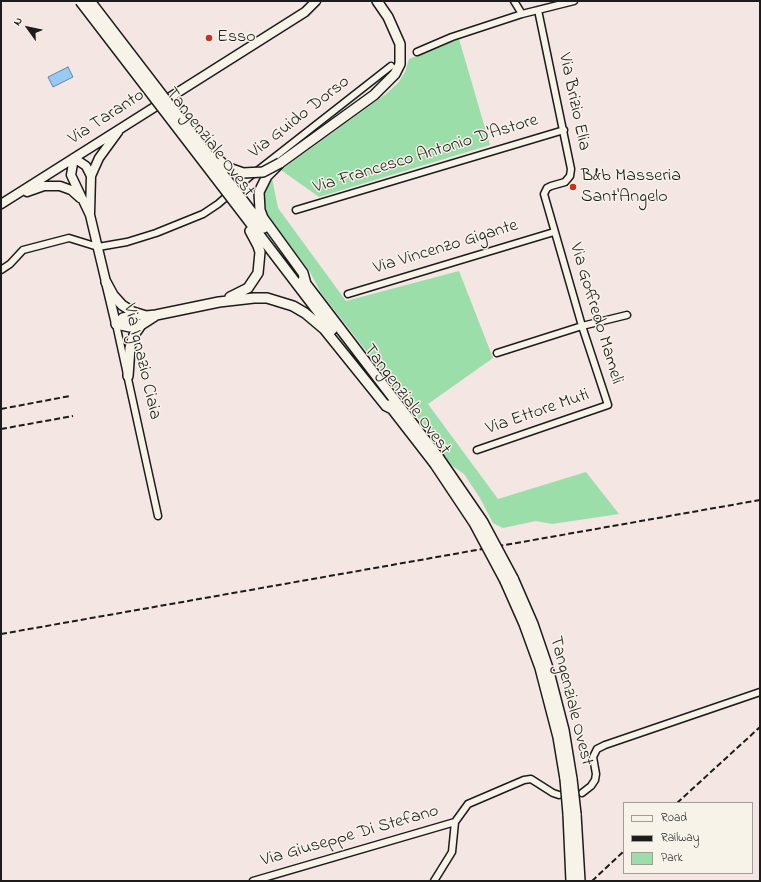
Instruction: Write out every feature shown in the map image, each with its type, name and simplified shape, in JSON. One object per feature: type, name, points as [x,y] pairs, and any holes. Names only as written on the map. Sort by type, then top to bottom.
[{"type":"highway","name":"Tangenziale Ovest","points":[[80,1],[201,160],[306,284],[483,522],[509,580],[533,624],[548,668],[564,730],[575,865],[580,881]]},
{"type":"highway","name":"Tangenziale Ovest","points":[[90,1],[171,107],[232,198],[392,409],[437,461]]},
{"type":"highway","points":[[171,107],[181,115],[219,162],[226,167],[235,171],[251,174],[263,172],[280,163],[374,95],[395,74],[400,64],[400,44],[388,17],[377,1]]},
{"type":"highway","points":[[280,163],[262,184],[259,192],[260,210],[266,224],[303,273],[306,284]]},
{"type":"highway","points":[[219,302],[241,293],[248,288],[254,280],[260,266],[258,246],[232,198]]},
{"type":"highway","points":[[106,282],[118,301],[142,319]]},
{"type":"highway","points":[[116,324],[130,327],[142,319],[219,302],[268,298],[293,306],[305,313],[331,337],[386,406],[392,409]]},
{"type":"highway","points":[[128,376],[130,348],[134,335],[142,319]]},
{"type":"highway","name":"Tangenziale Ovest","points":[[571,881],[575,865]]},
{"type":"main road","name":"Via Taranto","points":[[292,20],[311,1]]},
{"type":"main road","name":"Via Taranto","points":[[1,204],[305,12],[316,1]]},
{"type":"main road","name":"Via Ignazio Ciaia","points":[[90,215],[91,176],[103,152],[122,127]]},
{"type":"main road","name":"Via Ignazio Ciaia","points":[[74,158],[71,175],[90,215],[116,324]]},
{"type":"main road","points":[[74,158],[86,166],[91,176]]},
{"type":"main road","name":"Via Ignazio Ciaia","points":[[13,196],[50,184],[66,188],[83,200]]},
{"type":"street","points":[[514,1],[522,14]]},
{"type":"street","points":[[417,52],[452,37],[522,14],[574,1]]},
{"type":"street","name":"Via Brizio Elia","points":[[538,10],[571,169],[570,176],[565,182],[547,188],[544,194],[554,232]]},
{"type":"street","name":"Via Guido Dorso","points":[[98,247],[127,242],[156,233],[208,211],[391,66]]},
{"type":"street","name":"Via Francesco Antonio D'Astore","points":[[296,210],[564,130]]},
{"type":"street","name":"Via Vincenzo Gigante","points":[[348,294],[554,232]]},
{"type":"street","name":"Via Goffredo Mameli","points":[[554,232],[582,326],[608,405]]},
{"type":"street","points":[[1,270],[10,264],[23,250],[69,238],[98,247]]},
{"type":"street","points":[[498,353],[582,326],[627,315]]},
{"type":"street","name":"Via Ignazio Ciaia","points":[[116,324],[158,516]]},
{"type":"street","name":"Via Ettore Muti","points":[[477,450],[608,405]]},
{"type":"street","points":[[582,793],[591,786],[596,774],[593,757],[596,750],[612,742],[760,692]]},
{"type":"street","points":[[434,881],[452,852],[455,822],[468,804],[524,780],[531,779],[537,781],[559,796]]},
{"type":"street","name":"Via Giuseppe Di Stefano","points":[[253,881],[455,822]]},
{"type":"green space","points":[[459,39],[490,145],[319,197],[281,170],[386,94],[398,83],[405,72],[409,59]]},
{"type":"green space","points":[[272,178],[278,208],[346,301],[459,271],[493,358],[428,404],[498,499],[586,472],[619,514],[552,524],[536,521],[503,528],[493,523],[480,498],[464,474],[451,465],[443,453],[443,450],[321,293],[310,272],[270,219],[264,208],[263,198],[265,187]]},
{"type":"water","points":[[68,67],[73,77],[53,87],[48,77]]},
{"type":"railway","points":[[1,409],[70,396]]},
{"type":"railway","points":[[1,429],[73,416]]},
{"type":"railway","points":[[1,634],[760,500]]},
{"type":"railway","points":[[678,802],[760,727]]},
{"type":"railway","points":[[592,881],[623,852]]},
{"type":"place","name":"Esso","points":[[209,38]]},
{"type":"place","name":"B&b Masseria Sant'Angelo","points":[[573,187]]}]
